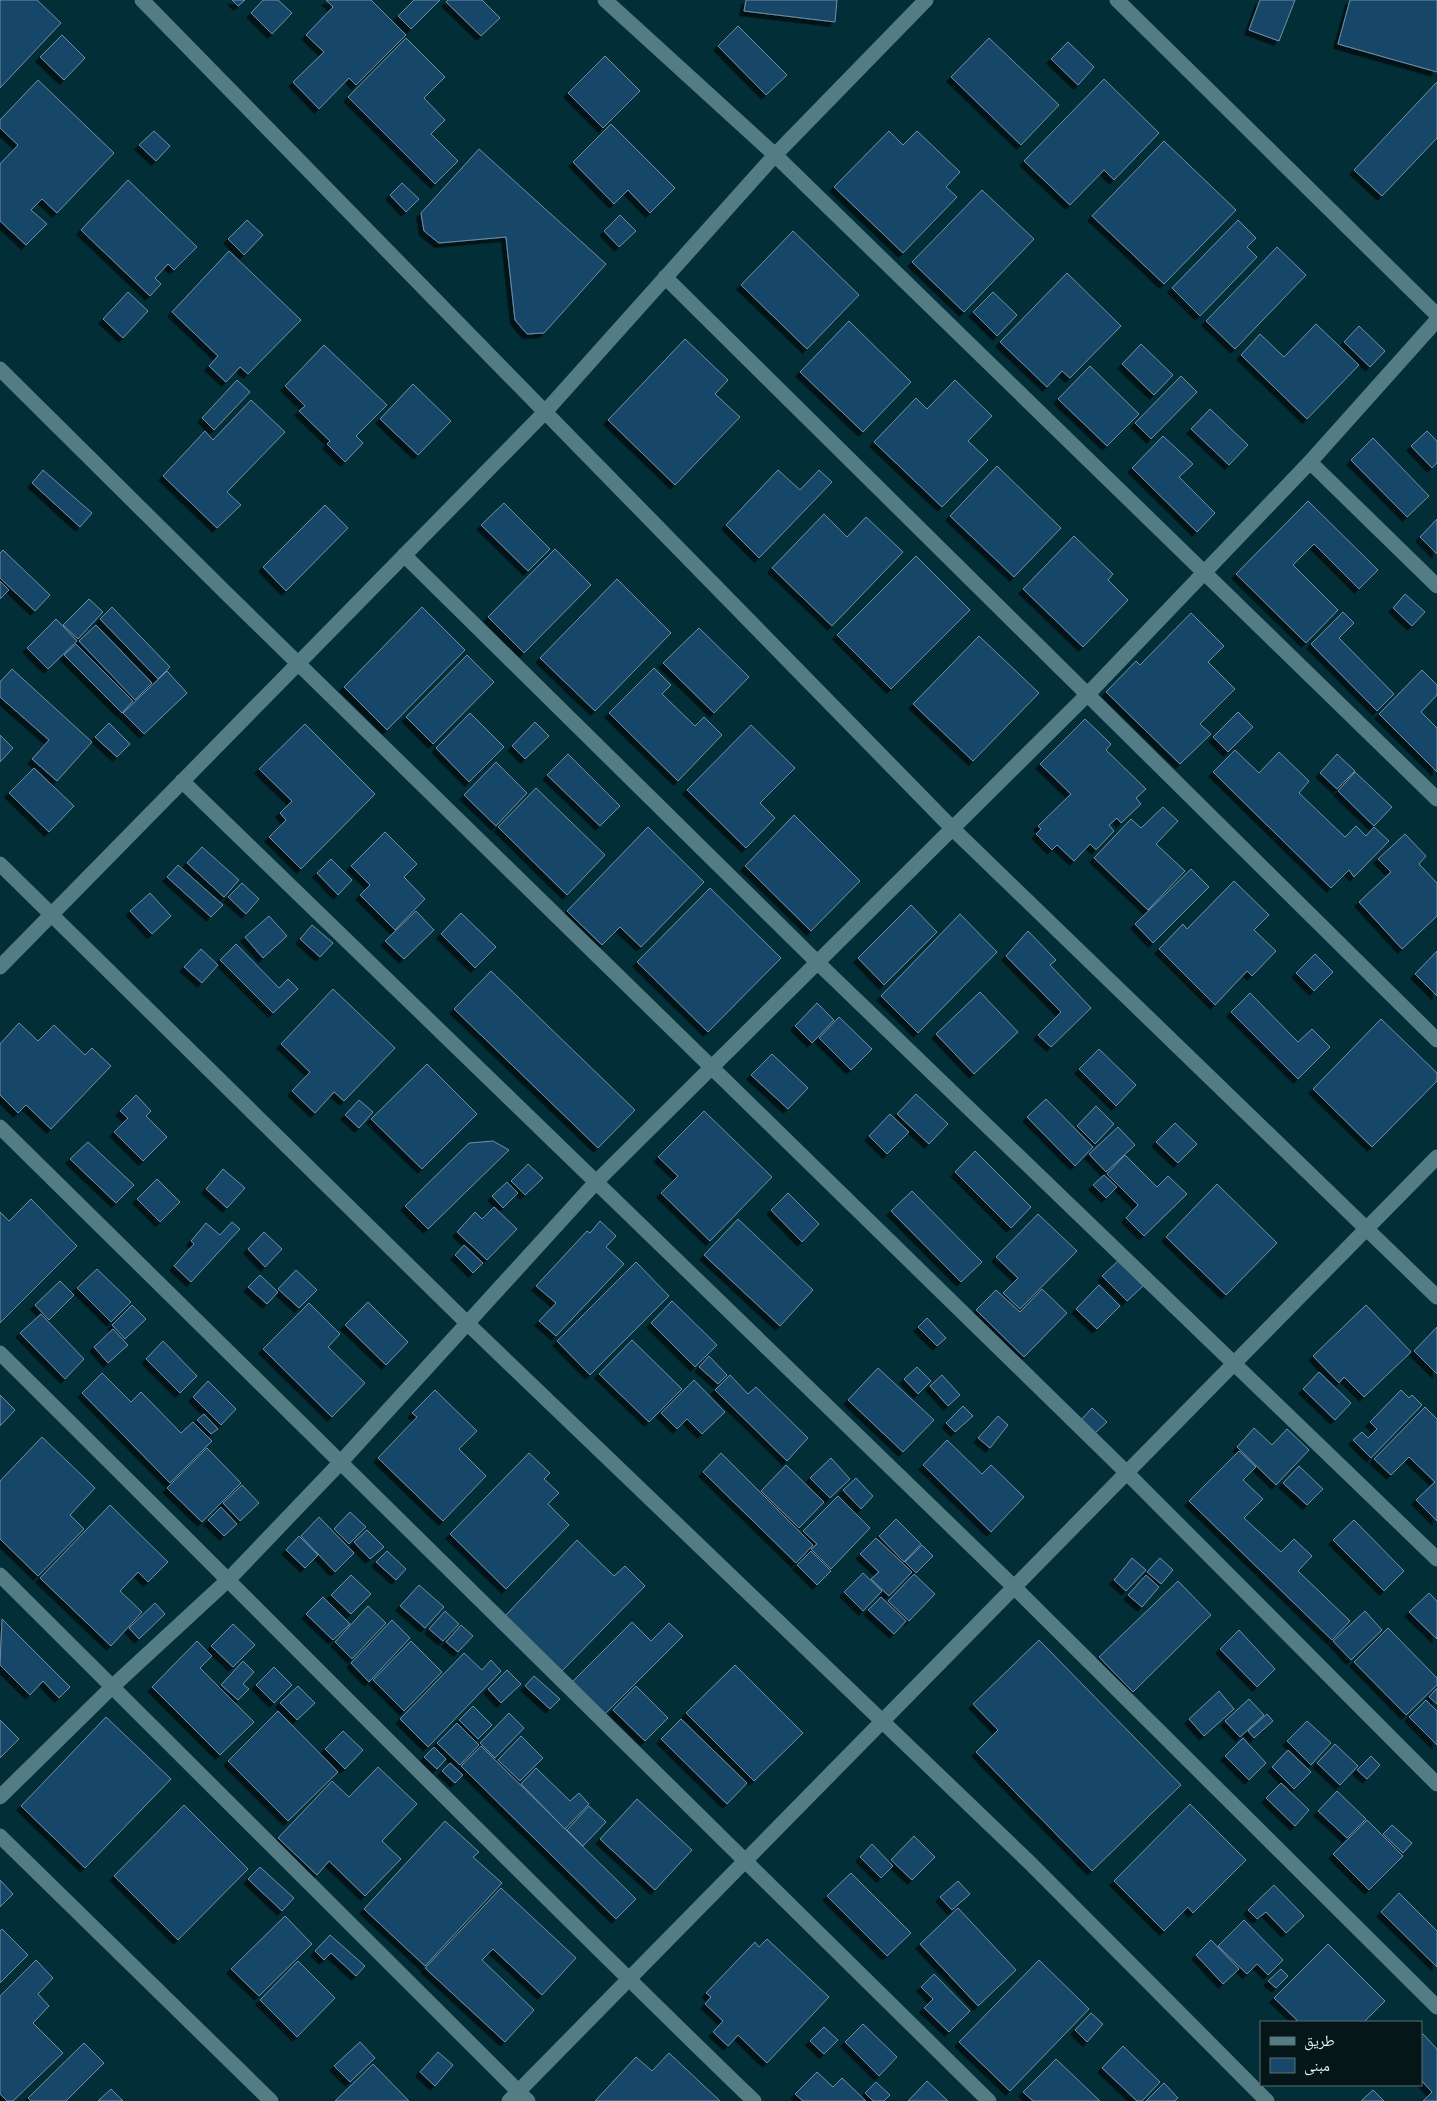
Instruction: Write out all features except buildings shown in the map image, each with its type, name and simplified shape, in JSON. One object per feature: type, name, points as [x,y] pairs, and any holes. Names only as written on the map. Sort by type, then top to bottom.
[{"type":"street","points":[[142,0],[953,829],[1437,1296]]},
{"type":"street","points":[[605,0],[775,155],[1437,798]]},
{"type":"street","points":[[0,967],[545,412],[775,155],[926,0]]},
{"type":"street","points":[[1117,0],[1437,315]]},
{"type":"street","points":[[666,277],[1437,1040]]},
{"type":"street","points":[[0,1797],[112,1687],[229,1579],[340,1463],[596,1182],[710,1066],[953,829],[1088,694],[1310,462],[1437,320]]},
{"type":"street","points":[[0,369],[298,663],[1127,1472],[1437,1784]]},
{"type":"street","points":[[1310,462],[1437,586]]},
{"type":"street","points":[[404,555],[817,962],[1437,1559]]},
{"type":"street","points":[[182,781],[1014,1587],[1437,2007]]},
{"type":"street","points":[[0,864],[467,1323],[1029,1862],[1267,2101]]},
{"type":"street","points":[[0,1128],[989,2101]]},
{"type":"street","points":[[0,1575],[518,2098],[628,1980],[1437,1157]]},
{"type":"street","points":[[0,1353],[229,1579],[628,1980],[754,2101]]},
{"type":"street","points":[[0,1836],[271,2101]]}]
